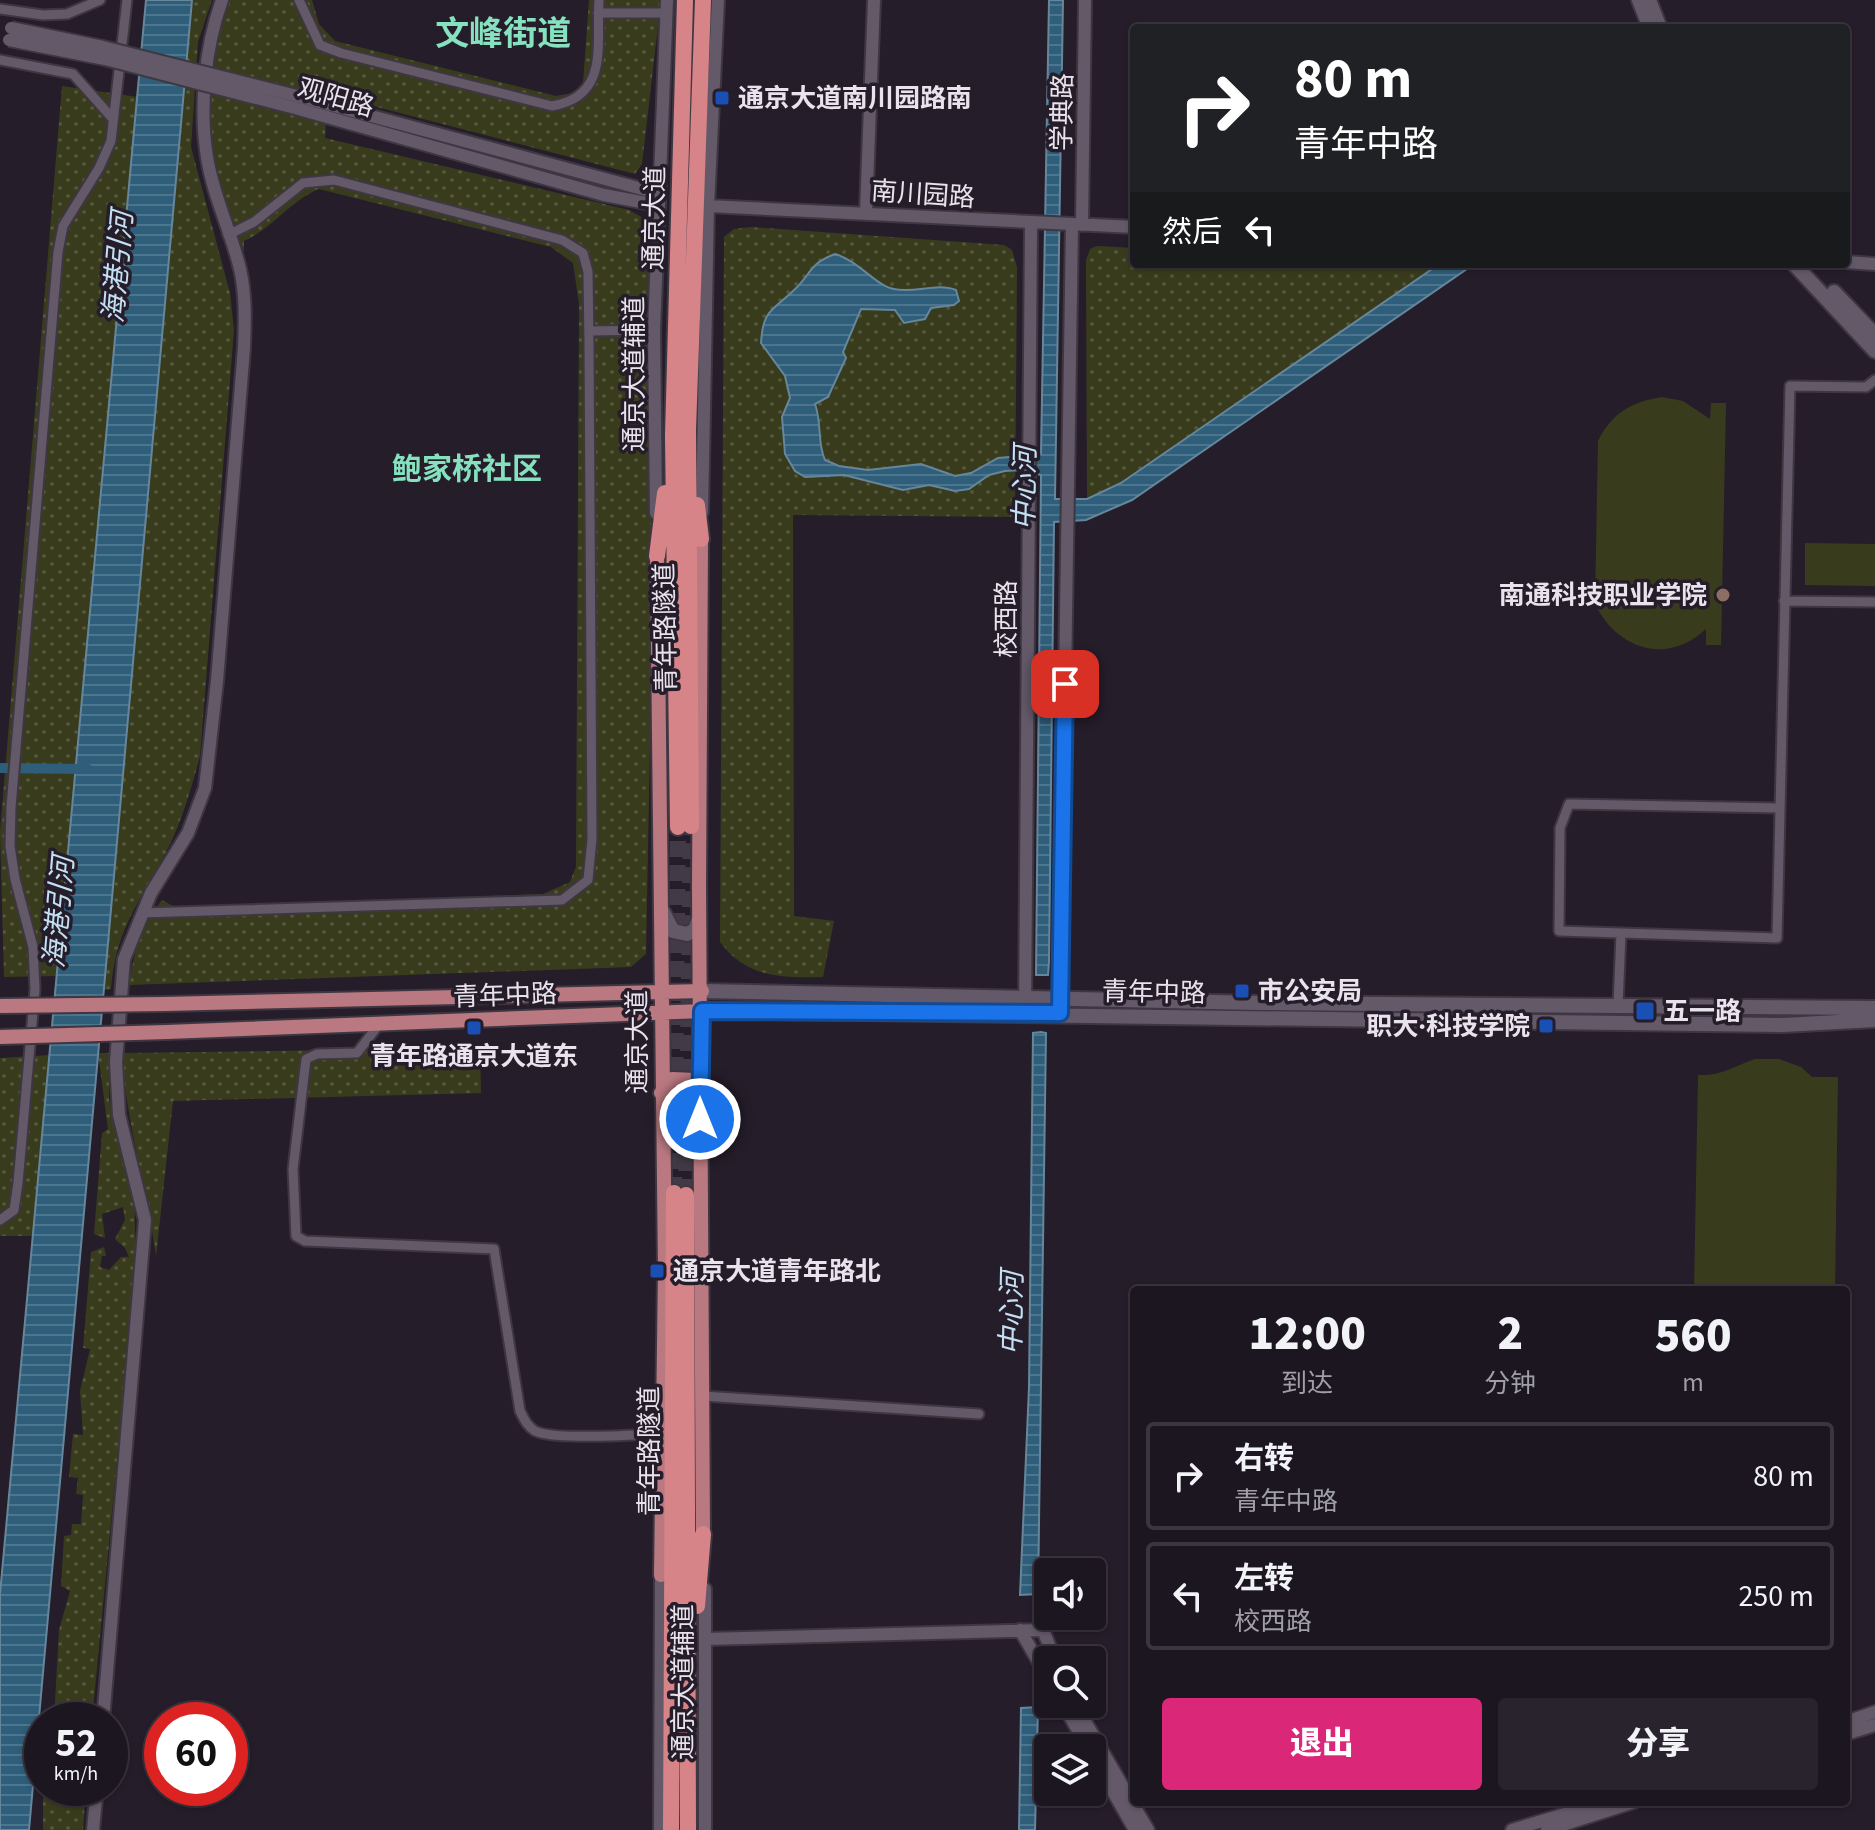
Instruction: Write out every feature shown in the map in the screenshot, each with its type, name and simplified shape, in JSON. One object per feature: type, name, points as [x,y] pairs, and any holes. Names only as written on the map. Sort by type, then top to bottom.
[{"type":"highway","name":"通京大道","points":[[680,433],[685,0]]},
{"type":"highway","name":"通京大道","points":[[680,433],[703,0]]},
{"type":"highway","points":[[680,433],[701,539]]},
{"type":"highway","points":[[657,556],[680,433]]},
{"type":"highway","name":"青年路隧道","points":[[680,433],[684,827]]},
{"type":"highway","name":"青年路隧道","points":[[680,1194],[680,1708]]},
{"type":"highway","points":[[671,1830],[680,1708],[703,1534]]},
{"type":"highway","points":[[661,1575],[680,1708],[688,1830]]},
{"type":"main road","points":[[1639,0],[1648,24]]},
{"type":"main road","points":[[1649,0],[1658,24]]},
{"type":"main road","points":[[1798,268],[1875,351]]},
{"type":"main road","points":[[1808,268],[1875,335]]},
{"type":"main road","points":[[701,539],[699,919],[702,991],[703,1534]]},
{"type":"main road","name":"通京大道","points":[[657,556],[658,841],[663,912],[661,1575]]},
{"type":"main road","points":[[663,912],[673,931],[682,934],[695,930],[699,919]]},
{"type":"main road","name":"青年中路","points":[[0,1006],[702,991],[1026,998],[1060,1006],[1783,1025],[1875,1020]]},
{"type":"main road","name":"青年中路","points":[[0,1037],[702,1011],[1025,1014],[1060,1006],[1875,1008]]},
{"type":"main road","points":[[661,1093],[672,1079],[695,1080],[700,1089]]},
{"type":"street","points":[[0,9],[43,15],[67,14],[100,0]]},
{"type":"street","points":[[0,1220],[14,1210],[35,989],[33,947],[10,846],[11,807],[58,252],[63,226],[99,168],[111,141],[127,0]]},
{"type":"street","points":[[105,1702],[145,1220],[119,1115],[116,1062],[124,959],[142,913],[188,833],[205,788],[244,348],[246,306],[240,267],[207,158],[204,114],[212,26],[222,0]]},
{"type":"street","points":[[299,0],[311,32],[320,45],[552,106],[570,103],[583,94],[592,82],[597,66],[599,0]]},
{"type":"street","points":[[701,539],[708,206],[718,0]]},
{"type":"street","points":[[866,212],[874,0]]},
{"type":"street","name":"学典路","points":[[1074,225],[1085,0]]},
{"type":"street","points":[[598,13],[666,6]]},
{"type":"street","name":"通京大道辅道","points":[[657,556],[654,330],[666,6]]},
{"type":"street","name":"观阳路","points":[[5,34],[103,47],[657,199]]},
{"type":"street","points":[[0,60],[73,74],[113,119]]},
{"type":"street","points":[[142,913],[562,900],[588,880],[592,839],[589,331],[588,272],[583,253],[562,240],[334,180],[315,179],[303,183],[254,222],[228,235]]},
{"type":"street","name":"南川园路","points":[[708,206],[1130,227]]},
{"type":"street","name":"校西路","points":[[1025,1014],[1029,452],[1035,224]]},
{"type":"street","points":[[1060,1006],[1074,225]]},
{"type":"street","points":[[1850,262],[1875,264]]},
{"type":"street","points":[[589,331],[654,330]]},
{"type":"street","points":[[1779,808],[1569,804],[1560,828],[1559,931],[1777,938],[1790,386],[1866,387],[1875,380]]},
{"type":"street","points":[[1784,601],[1875,602]]},
{"type":"street","points":[[1618,1005],[1621,933]]},
{"type":"street","points":[[380,1023],[357,1053],[317,1054],[306,1059],[293,1169],[296,1236],[305,1241],[494,1249],[520,1411],[527,1425],[537,1432],[556,1435],[663,1434]]},
{"type":"street","points":[[703,1396],[979,1414]]},
{"type":"street","name":"通京大道辅道","points":[[703,1534],[705,1830]]},
{"type":"street","name":"通京大道辅道","points":[[660,1830],[661,1575]]},
{"type":"street","points":[[1020,1630],[1034,1654]]},
{"type":"street","points":[[706,1639],[1043,1630],[1049,1646]]},
{"type":"street","points":[[1850,1721],[1875,1712]]},
{"type":"street","points":[[1083,1718],[1130,1799]]},
{"type":"street","points":[[1850,1733],[1875,1725]]},
{"type":"street","points":[[1106,1779],[1135,1830]]},
{"type":"street","points":[[93,1830],[95,1806]]},
{"type":"street","points":[[1134,1806],[1148,1830]]},
{"type":"street","points":[[1512,1830],[1601,1806]]},
{"type":"street","points":[[1547,1830],[1603,1806]]},
{"type":"green space","points":[[192,0],[212,0],[198,42],[191,147],[230,293],[234,330],[200,756],[172,839],[121,938],[111,989],[103,990]]},
{"type":"green space","points":[[229,0],[312,0],[319,24],[335,41],[556,96],[573,93],[583,83],[589,0],[661,0],[642,164],[635,174],[327,94],[325,138],[629,210],[643,218],[649,232],[652,637],[646,954],[631,967],[128,985],[141,927],[162,900],[175,907],[543,894],[570,882],[576,867],[579,304],[573,263],[551,247],[319,189],[244,241],[244,252],[222,187],[211,127],[213,67]]},
{"type":"green space","points":[[62,86],[138,97],[57,976],[4,977],[0,832]]},
{"type":"green space","points":[[750,227],[1004,245],[1012,250],[1017,267],[1015,517],[793,515],[794,916],[834,921],[823,977],[779,976],[753,969],[730,954],[720,942],[724,237],[734,229]]},
{"type":"green space","points":[[1097,246],[1130,248],[1130,268],[1434,268],[1121,483],[1087,499],[1086,260],[1090,249]]},
{"type":"green space","points":[[1662,397],[1683,401],[1710,419],[1711,403],[1726,403],[1721,645],[1706,645],[1706,629],[1675,647],[1644,647],[1616,632],[1595,604],[1598,441],[1603,431],[1624,410]]},
{"type":"green space","points":[[1805,543],[1875,544],[1875,586],[1805,585]]},
{"type":"green space","points":[[480,1048],[481,1093],[173,1101],[156,1256],[128,1105],[122,1053]]},
{"type":"green space","points":[[98,1053],[109,1053],[109,1099],[134,1195],[136,1262],[94,1702],[55,1702],[59,1630],[70,1591],[61,1586],[64,1536],[71,1535],[72,1524],[81,1524],[83,1495],[76,1494],[78,1478],[69,1477],[73,1434],[83,1435],[80,1391],[90,1349],[83,1348],[91,1252],[104,1247],[106,1256],[102,1256],[100,1267],[109,1270],[121,1257],[129,1257],[115,1239],[125,1220],[123,1207],[102,1214],[105,1238],[94,1234],[102,1133],[108,1129]]},
{"type":"green space","points":[[50,1055],[33,1236],[0,1236],[0,1058]]},
{"type":"green space","points":[[1755,1059],[1779,1059],[1801,1067],[1812,1077],[1838,1077],[1835,1286],[1694,1286],[1698,1075],[1721,1072]]},
{"type":"green space","points":[[43,1806],[85,1806],[83,1830],[43,1830]]},
{"type":"water","points":[[146,0],[192,0],[40,1702],[24,1702],[24,1806],[31,1806],[29,1830],[0,1830],[0,1594]]},
{"type":"water","points":[[1049,0],[1063,0],[1055,499],[1087,499],[1121,483],[1434,268],[1468,268],[1132,500],[1086,520],[1054,522],[1048,975],[1036,975],[1041,475],[1022,470],[1005,471],[989,475],[969,489],[955,491],[929,485],[903,490],[844,475],[805,477],[795,471],[785,454],[782,417],[790,398],[785,376],[761,343],[766,318],[815,266],[835,254],[887,287],[956,290],[959,301],[954,305],[931,308],[925,319],[904,323],[895,310],[861,309],[843,352],[846,358],[828,397],[815,404],[825,460],[839,466],[868,470],[921,464],[955,476],[971,473],[998,458],[1041,454]]},
{"type":"water","points":[[1033,1033],[1046,1033],[1039,1558],[1034,1558],[1034,1594],[1020,1595],[1029,1387]]},
{"type":"water","points":[[1034,1707],[1034,1718],[1038,1718],[1037,1734],[1034,1734],[1035,1830],[1019,1830],[1021,1708]]},
{"type":"waterway","points":[[0,768],[88,769]]},
{"type":"tunnel","points":[[686,1195],[691,826]]},
{"type":"tunnel","points":[[674,1193],[678,827]]},
{"type":"place","name":"通京大道南川园路南","points":[[722,98]]},
{"type":"place","name":"南通科技职业学院","points":[[1723,595]]},
{"type":"place","name":"市公安局","points":[[1242,991]]},
{"type":"place","name":"五一路","points":[[1645,1011]]},
{"type":"place","name":"职大·科技学院","points":[[1546,1026]]},
{"type":"place","name":"青年路通京大道东","points":[[474,1028]]},
{"type":"place","name":"通京大道青年路北","points":[[657,1271]]},
{"type":"district","name":"文峰街道","points":[[503,33]]},
{"type":"district","name":"鲍家桥社区","points":[[467,469]]},
{"type":"route","points":[[700,1119],[702,1011],[1060,1013],[1065,684]]},
{"type":"water label","name":"海港引河","points":[[117,267]]},
{"type":"water label","name":"中心河","points":[[1024,488]]},
{"type":"water label","name":"海港引河","points":[[58,912]]},
{"type":"water label","name":"中心河","points":[[1011,1313]]}]
